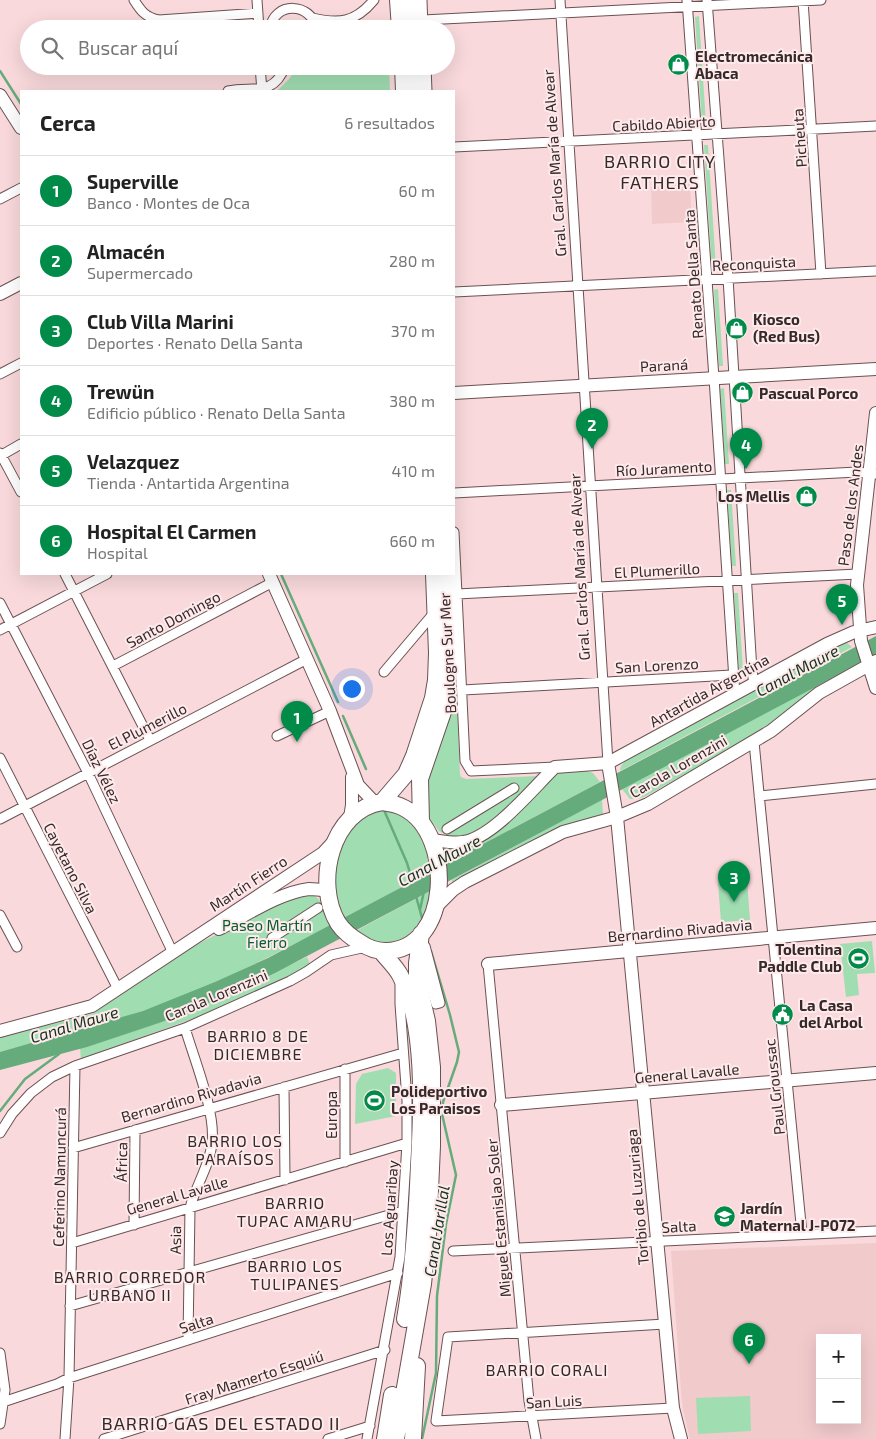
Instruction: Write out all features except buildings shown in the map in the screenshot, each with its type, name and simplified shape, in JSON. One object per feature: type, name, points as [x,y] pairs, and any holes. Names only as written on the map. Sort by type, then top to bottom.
[{"type":"highway","points":[[398,0],[399,20]]},
{"type":"highway","points":[[414,0],[419,20]]},
{"type":"highway","points":[[403,75],[404,90]]},
{"type":"highway","points":[[417,75],[418,90]]},
{"type":"highway","points":[[379,803],[406,774],[414,756],[433,698],[437,669],[434,575]]},
{"type":"highway","points":[[422,822],[420,778],[445,706],[448,689],[450,642],[446,575]]},
{"type":"highway","points":[[385,1439],[416,1238],[421,1130],[419,1052],[410,1004],[400,976],[373,949],[348,935],[337,922],[329,891],[330,860],[339,836],[350,818],[358,811],[379,803],[393,804],[405,808],[422,822],[432,840],[439,868],[439,886],[435,908],[416,963],[417,978],[427,1021],[433,1094],[428,1235],[413,1439]]},
{"type":"highway","points":[[373,949],[396,950],[408,946],[421,948]]},
{"type":"highway","points":[[396,1439],[423,1284]]},
{"type":"street","points":[[134,0],[143,14],[159,20],[258,13]]},
{"type":"street","points":[[257,0],[258,20]]},
{"type":"street","points":[[345,20],[354,17],[366,9],[374,0]]},
{"type":"street","points":[[420,20],[422,0]]},
{"type":"street","name":"Gral. Carlos María de Alvear","points":[[560,0],[602,682],[609,777],[617,817],[630,951]]},
{"type":"street","name":"Picheuta","points":[[803,0],[821,274]]},
{"type":"street","points":[[455,23],[687,3],[821,0]]},
{"type":"street","name":"Renato Della Santa","points":[[687,3],[714,378],[732,675],[735,695]]},
{"type":"street","points":[[708,3],[754,684]]},
{"type":"street","points":[[273,20],[279,13],[286,9],[294,8],[302,10],[312,18],[322,20]]},
{"type":"street","points":[[261,75],[262,90],[278,79],[280,75]]},
{"type":"street","points":[[426,75],[427,90]]},
{"type":"street","points":[[2,100],[20,127]]},
{"type":"street","name":"Cabildo Abierto","points":[[455,147],[876,126]]},
{"type":"street","points":[[0,199],[20,189]]},
{"type":"street","name":"Reconquista","points":[[455,292],[876,271]]},
{"type":"street","points":[[0,294],[20,284]]},
{"type":"street","points":[[0,374],[20,364]]},
{"type":"street","name":"Paraná","points":[[455,393],[876,369]]},
{"type":"street","name":"Paso de los Andes","points":[[876,413],[873,473],[858,574],[860,637],[870,662],[876,688]]},
{"type":"street","points":[[20,444],[0,454],[20,490]]},
{"type":"street","name":"Río Juramento","points":[[455,494],[739,477],[873,473]]},
{"type":"street","name":"Boulogne Sur Mer","points":[[455,548],[465,761],[471,771]]},
{"type":"street","name":"El Plumerillo","points":[[458,594],[858,574]]},
{"type":"street","points":[[65,575],[150,740]]},
{"type":"street","points":[[0,630],[105,575]]},
{"type":"street","points":[[271,578],[330,712],[360,790],[379,803]]},
{"type":"street","name":"Santo Domingo","points":[[113,666],[271,578]]},
{"type":"street","name":"Díaz Vélez","points":[[0,603],[88,772],[173,953]]},
{"type":"street","points":[[384,672],[436,611]]},
{"type":"street","name":"Antartida Argentina","points":[[471,771],[608,763],[814,650],[860,637],[876,627]]},
{"type":"street","name":"El Plumerillo","points":[[0,818],[307,659]]},
{"type":"street","name":"Carola Lorenzini","points":[[435,908],[453,890],[465,882],[557,835],[617,817],[648,804],[754,742],[819,693],[870,662]]},
{"type":"street","name":"San Lorenzo","points":[[462,690],[732,675]]},
{"type":"street","points":[[277,736],[330,712]]},
{"type":"street","points":[[754,742],[772,938]]},
{"type":"street","name":"Cayetano Silva","points":[[0,758],[118,990]]},
{"type":"street","points":[[432,840],[464,842],[489,830],[504,819],[555,767]]},
{"type":"street","points":[[350,818],[352,772]]},
{"type":"street","points":[[759,796],[876,784]]},
{"type":"street","points":[[447,829],[514,788]]},
{"type":"street","name":"Martín Fierro","points":[[0,1032],[85,1008],[118,990],[322,853],[339,836]]},
{"type":"street","name":"Martín Fierro","points":[[173,953],[276,899],[311,889],[329,891]]},
{"type":"street","points":[[272,938],[318,908]]},
{"type":"street","points":[[0,915],[17,947]]},
{"type":"street","name":"Bernardino Rivadavia","points":[[488,964],[876,928]]},
{"type":"street","name":"Paul Groussac","points":[[772,938],[802,1234]]},
{"type":"street","points":[[425,946],[440,1003],[436,1004],[421,948],[425,946]]},
{"type":"street","name":"Carola Lorenzini","points":[[0,1133],[12,1114],[31,1093],[52,1077],[75,1066],[185,1028],[290,981],[330,955],[373,949]]},
{"type":"street","name":"Toribio de Luzuriaga","points":[[630,951],[673,1408],[681,1439]]},
{"type":"street","name":"Miguel Estanislao Soler","points":[[488,964],[531,1416],[536,1439]]},
{"type":"street","name":"Los Aguaribay","points":[[368,1439],[400,1257],[407,1143],[407,1100],[400,1004],[400,976]]},
{"type":"street","name":"Asia","points":[[185,1028],[212,1125],[212,1144],[190,1208],[188,1340]]},
{"type":"street","name":"Bernardino Rivadavia","points":[[73,1148],[403,1053]]},
{"type":"street","name":"Ceferino Namuncurá","points":[[65,1439],[69,1378],[75,1066]]},
{"type":"street","name":"Europa","points":[[345,1069],[345,1162]]},
{"type":"street","name":"General Lavalle","points":[[501,1106],[876,1073]]},
{"type":"street","points":[[284,1087],[285,1180]]},
{"type":"street","name":"África","points":[[134,1224],[135,1130]]},
{"type":"street","name":"General Lavalle","points":[[72,1243],[407,1143]]},
{"type":"street","points":[[70,1306],[403,1211]]},
{"type":"street","name":"Salta","points":[[454,1251],[876,1231]]},
{"type":"street","name":"Salta","points":[[4,1402],[69,1378],[398,1273]]},
{"type":"street","points":[[523,1332],[665,1324]]},
{"type":"street","name":"San Luis","points":[[523,1332],[448,1337],[436,1421],[673,1408]]},
{"type":"street","name":"Fray Mamerto Esquiú","points":[[104,1439],[385,1350]]},
{"type":"street","points":[[0,1353],[5,1385],[0,1424]]},
{"type":"street","points":[[328,1439],[370,1426]]},
{"type":"shaded area","points":[[690,184],[692,222],[652,224],[651,187]]},
{"type":"shaded area","points":[[876,636],[876,655],[275,973],[233,993],[162,1022],[87,1047],[0,1070],[0,1052],[143,1011],[268,958]]},
{"type":"shaded area","points":[[876,1243],[876,1439],[690,1439],[683,1410],[671,1251]]},
{"type":"green space","points":[[699,16],[706,124],[702,124],[695,17]]},
{"type":"green space","points":[[292,75],[389,75],[390,90],[278,90]]},
{"type":"green space","points":[[704,145],[708,145],[716,268],[712,269]]},
{"type":"green space","points":[[718,289],[723,366],[719,366],[714,290]]},
{"type":"green space","points":[[724,388],[729,464],[725,464],[720,389]]},
{"type":"green space","points":[[727,490],[731,490],[736,566],[732,566]]},
{"type":"green space","points":[[734,593],[738,593],[743,671],[739,671]]},
{"type":"green space","points":[[847,643],[852,647],[620,771],[621,766],[627,759],[760,685],[840,644]]},
{"type":"green space","points":[[821,683],[781,716],[714,758],[646,796],[630,799],[622,789]]},
{"type":"green space","points":[[456,686],[461,777],[466,779],[539,776],[487,826],[463,838],[449,837],[439,831],[429,818],[424,791]]},
{"type":"green space","points":[[587,771],[593,773],[600,782],[446,864],[444,848],[462,847],[555,773]]},
{"type":"green space","points":[[602,799],[603,814],[453,884],[452,880]]},
{"type":"green space","points":[[387,810],[405,819],[419,834],[427,852],[430,872],[344,918],[337,895],[336,884],[337,862],[340,851],[351,830],[358,822],[372,814]]},
{"type":"green space","points":[[747,881],[750,920],[721,922],[718,883]]},
{"type":"green space","points":[[430,891],[418,924],[407,936],[387,944],[380,944],[354,932]]},
{"type":"green space","name":"Paseo Martín Fierro","points":[[310,894],[315,896],[321,903],[330,926],[191,993],[90,1028],[0,1052],[0,1037],[92,1014],[190,948],[282,901]]},
{"type":"green space","name":"Tolentina Paddle Club","points":[[872,941],[875,973],[857,974],[859,995],[846,997],[840,944]]},
{"type":"green space","points":[[307,957],[310,964],[285,979],[200,1016],[81,1059],[80,1048],[162,1022]]},
{"type":"green space","name":"Polideportivo Los Paraisos","points":[[388,1068],[396,1073],[396,1116],[355,1124],[356,1084],[362,1074]]},
{"type":"green space","points":[[750,1396],[751,1431],[698,1434],[696,1398]]},
{"type":"waterway","name":"Canal Jarillal","points":[[0,71],[20,102]]},
{"type":"waterway","name":"Canal Jarillal","points":[[281,575],[338,702]]},
{"type":"waterway","points":[[343,716],[366,769]]},
{"type":"waterway","name":"Canal Jarillal","points":[[384,810],[407,863],[413,883]]},
{"type":"waterway","points":[[420,910],[424,891]]},
{"type":"waterway","points":[[416,896],[422,918]]},
{"type":"waterway","name":"Canal Jarillal","points":[[422,1439],[436,1373],[437,1296],[446,1224],[456,1175],[442,1114],[443,1102],[459,1052],[431,951]]},
{"type":"waterway","points":[[0,1111],[25,1079],[59,1054]]},
{"type":"place","name":"Electromecánica Abaca","points":[[679,65]]},
{"type":"place","name":"Kiosco (Red Bus)","points":[[737,328]]},
{"type":"place","name":"Pascual Porco","points":[[743,393]]},
{"type":"place","name":"Almacén","points":[[592,449]]},
{"type":"place","name":"Trewün","points":[[746,469]]},
{"type":"place","name":"Los Mellis","points":[[806,496]]},
{"type":"place","name":"Velazquez","points":[[842,625]]},
{"type":"place","name":"Superville","points":[[297,742]]},
{"type":"place","name":"Club Villa Marini","points":[[734,902]]},
{"type":"place","name":"Tolentina Paddle Club","points":[[858,958]]},
{"type":"place","name":"La Casa del Arbol","points":[[783,1014]]},
{"type":"place","name":"Polideportivo Los Paraisos","points":[[375,1100]]},
{"type":"place","name":"Jardín Maternal J-P072","points":[[724,1217]]},
{"type":"place","name":"Hospital El Carmen","points":[[749,1364]]},
{"type":"district","name":"BARRIO CITY FATHERS","points":[[660,171]]},
{"type":"district","name":"BARRIO 8 DE DICIEMBRE","points":[[258,1044]]},
{"type":"district","name":"BARRIO LOS PARAÍSOS","points":[[235,1149]]},
{"type":"district","name":"BARRIO TUPAC AMARU","points":[[295,1211]]},
{"type":"district","name":"BARRIO LOS TULIPANES","points":[[295,1274]]},
{"type":"district","name":"BARRIO CORREDOR URBANO II","points":[[130,1285]]},
{"type":"district","name":"BARRIO CORALI","points":[[547,1369]]},
{"type":"district","name":"BARRIO GAS DEL ESTADO II","points":[[221,1423]]},
{"type":"water label","name":"Canal Maure","points":[[797,670]]},
{"type":"water label","name":"Canal Maure","points":[[439,860]]},
{"type":"water label","name":"Canal Maure","points":[[74,1024]]}]
